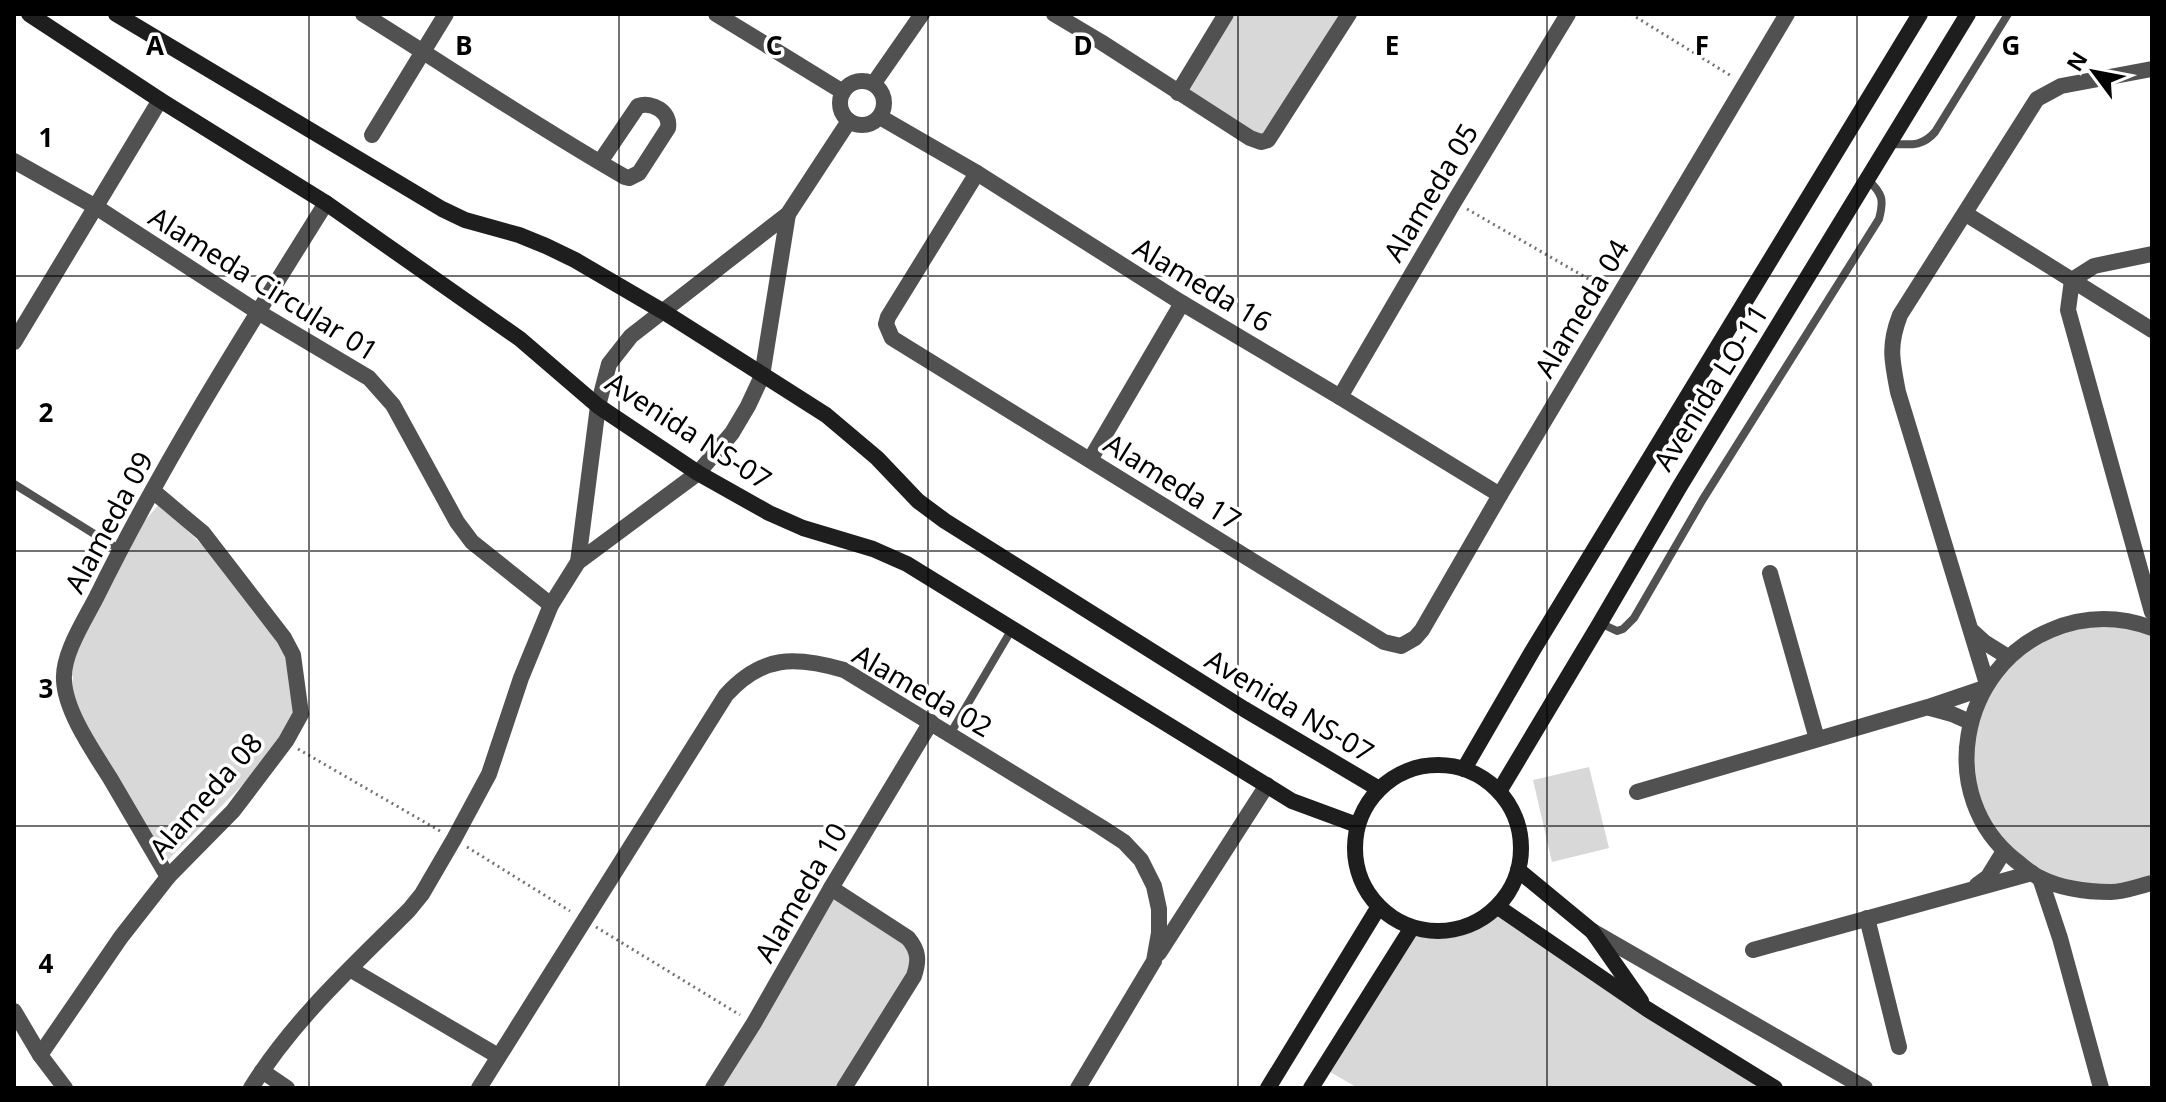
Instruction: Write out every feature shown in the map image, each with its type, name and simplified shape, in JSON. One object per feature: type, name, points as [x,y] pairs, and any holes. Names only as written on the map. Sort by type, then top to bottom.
[{"type":"street","name":"Avenida NS-07","points":[[29,14],[326,203],[520,339],[598,406],[698,473],[769,513],[803,528],[873,549],[907,564],[1292,801],[1357,825]]},
{"type":"street","name":"Avenida NS-07","points":[[116,14],[442,209],[465,220],[546,246],[664,312],[826,415],[877,458],[918,501],[945,521],[1244,709],[1379,789]]},
{"type":"street","points":[[363,14],[600,162],[625,177],[636,175],[668,128],[668,117],[652,105],[638,106],[600,162]]},
{"type":"street","points":[[372,135],[446,14]]},
{"type":"street","points":[[716,14],[843,92]]},
{"type":"street","points":[[874,83],[922,14]]},
{"type":"street","points":[[1054,14],[1261,142],[1268,140],[1349,14]]},
{"type":"street","points":[[1178,93],[1226,14]]},
{"type":"street","name":"Alameda 05","points":[[1340,397],[1568,14]]},
{"type":"street","name":"Alameda 04","points":[[1422,630],[1787,14]]},
{"type":"street","name":"Avenida LO-11","points":[[1464,769],[1533,650],[1920,14]]},
{"type":"street","name":"Avenida LO-11","points":[[1500,790],[1680,486],[1968,14]]},
{"type":"street","points":[[1985,686],[1972,631],[1898,392],[1891,354],[1894,331],[1900,315],[2037,99],[2061,86],[2152,69]]},
{"type":"street","points":[[853,82],[874,83],[885,99],[880,117],[869,125],[849,121],[841,111],[843,92],[853,82]]},
{"type":"street","points":[[14,342],[160,100]]},
{"type":"street","name":"Alameda 16","points":[[880,117],[977,173],[1182,303],[1500,495]]},
{"type":"street","points":[[578,562],[598,406],[609,364],[631,336],[788,214],[849,121]]},
{"type":"street","name":"Alameda Circular 01","points":[[14,161],[96,207],[258,312],[369,378],[393,405],[457,522],[472,542],[551,605]]},
{"type":"street","name":"Alameda 17","points":[[977,173],[888,317],[887,331],[897,343],[1384,642],[1401,646],[1422,630]]},
{"type":"street","name":"Alameda 09","points":[[168,877],[88,741],[73,711],[63,675],[71,648],[120,550],[258,312],[326,203]]},
{"type":"street","points":[[251,1088],[308,1010],[422,894],[489,774],[521,678],[551,605],[578,562],[698,473],[732,433],[762,376],[788,214]]},
{"type":"street","points":[[1966,214],[2152,330]]},
{"type":"street","points":[[2152,254],[2094,266],[2072,280],[2068,310],[2152,612]]},
{"type":"street","points":[[1090,460],[1182,303]]},
{"type":"street","name":"Alameda 08","points":[[40,1055],[121,937],[168,877],[233,811],[286,741],[301,714],[293,655],[284,638],[203,533],[153,491]]},
{"type":"street","points":[[1770,573],[1817,739]]},
{"type":"street","points":[[2135,622],[2145,590]]},
{"type":"street","points":[[2152,628],[2135,622],[2101,619],[2067,623],[2036,637],[2008,657],[1985,686],[1970,722],[1966,750],[1968,777],[1975,804],[1987,829],[2004,851],[2036,876],[2069,889],[2114,893],[2152,883]]},
{"type":"street","points":[[1972,631],[2008,657]]},
{"type":"street","name":"Alameda 02","points":[[479,1088],[726,695],[740,679],[759,667],[788,660],[817,662],[844,670],[1124,842],[1141,860],[1154,886],[1159,909],[1154,961],[1078,1088]]},
{"type":"street","points":[[1637,792],[1928,707],[1985,686]]},
{"type":"street","points":[[1928,707],[1970,722]]},
{"type":"street","name":"Alameda 10","points":[[713,1088],[931,722]]},
{"type":"street","points":[[1441,765],[1464,769],[1500,790],[1514,813],[1521,841],[1518,870],[1498,907],[1472,925],[1442,932],[1411,929],[1378,908],[1361,883],[1354,855],[1357,825],[1379,789],[1397,775],[1418,767],[1441,765]]},
{"type":"street","points":[[1154,961],[1267,785]]},
{"type":"street","points":[[1972,889],[1988,877],[2004,851]]},
{"type":"street","points":[[1518,870],[1592,931],[1865,1088]]},
{"type":"street","points":[[1753,950],[1972,889],[2036,876]]},
{"type":"street","points":[[2036,876],[2060,938],[2101,1088]]},
{"type":"street","points":[[831,888],[908,938],[915,946],[918,957],[914,976],[851,1086]]},
{"type":"street","points":[[2060,938],[2061,912],[2069,889]]},
{"type":"street","points":[[1498,907],[1647,1009],[1775,1088]]},
{"type":"street","points":[[1268,1088],[1378,908]]},
{"type":"street","points":[[1867,918],[1899,1047]]},
{"type":"street","points":[[1311,1088],[1411,929]]},
{"type":"street","points":[[1592,931],[1647,1009]]},
{"type":"street","points":[[350,969],[498,1056]]},
{"type":"street","points":[[14,1011],[40,1055],[65,1088]]},
{"type":"street","points":[[262,1071],[287,1088]]},
{"type":"lane","points":[[1889,144],[1920,144],[1927,141],[2008,14]]},
{"type":"lane","points":[[1600,623],[1617,631],[1634,618],[1703,499],[1879,219],[1882,201],[1879,190],[1868,180]]},
{"type":"lane","points":[[14,484],[120,550]]},
{"type":"lane","points":[[950,734],[1012,629]]},
{"type":"path","points":[[1631,14],[1745,84]]},
{"type":"path","points":[[1454,202],[1619,296]]},
{"type":"path","points":[[286,741],[454,839],[754,1023]]},
{"type":"shaded area","points":[[1226,14],[1349,14],[1268,140],[1178,93]]},
{"type":"shaded area","points":[[160,503],[251,594],[293,655],[301,714],[286,741],[163,865],[70,708],[73,677],[66,665],[120,550]]},
{"type":"shaded area","points":[[2067,623],[2152,629],[2152,883],[2069,889],[2009,856],[1968,777],[1970,722],[2008,657]]},
{"type":"shaded area","points":[[1589,767],[1609,848],[1552,862],[1533,780]]},
{"type":"shaded area","points":[[831,888],[908,938],[918,966],[844,1088],[714,1088]]},
{"type":"shaded area","points":[[1498,907],[1775,1088],[1358,1088],[1323,1068],[1411,929],[1472,925]]}]
